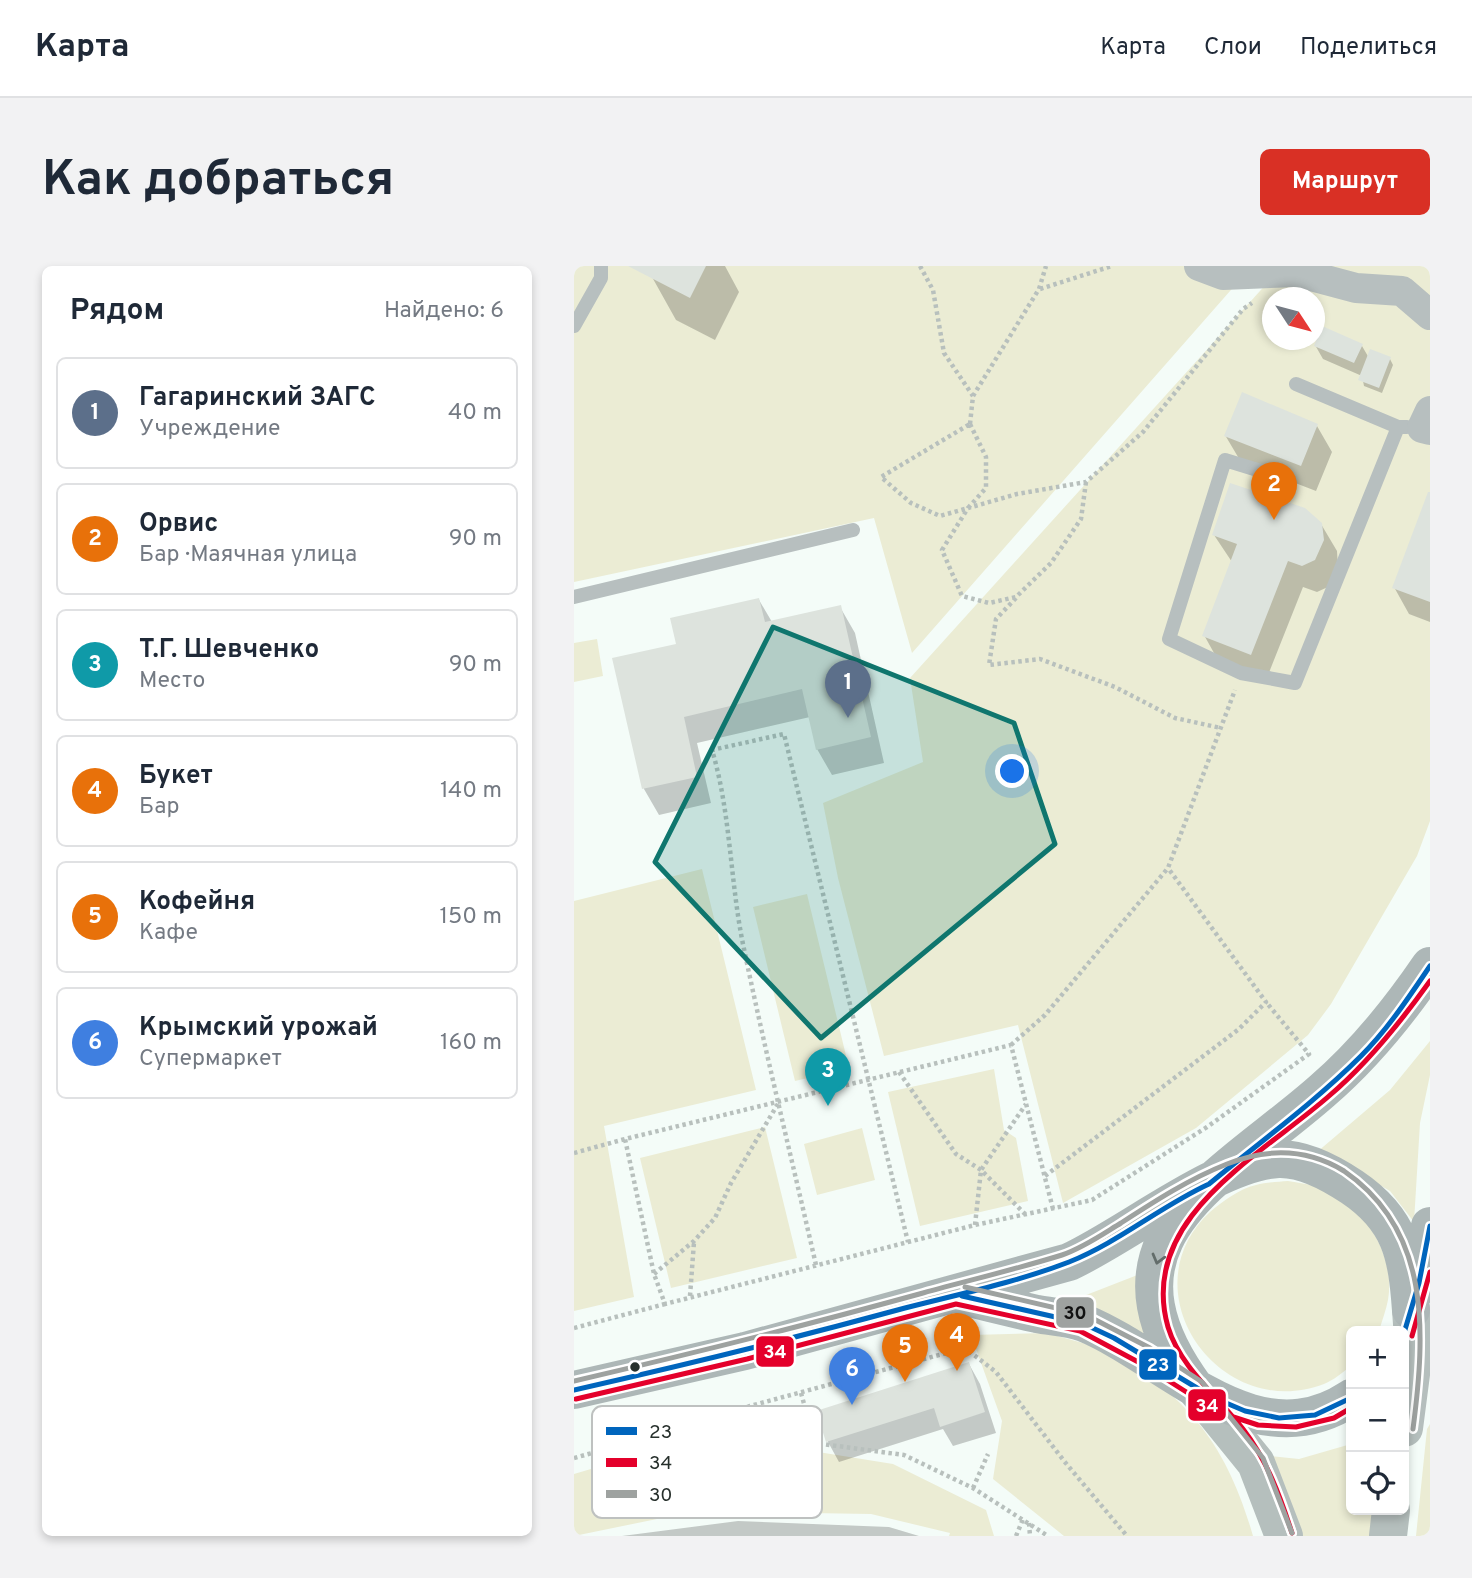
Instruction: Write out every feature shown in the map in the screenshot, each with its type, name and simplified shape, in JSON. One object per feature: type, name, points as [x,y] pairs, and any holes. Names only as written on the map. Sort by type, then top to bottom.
[{"type":"main road","points":[[1284,1536],[1256,1463],[1246,1447],[1196,1389],[1160,1330],[1154,1300],[1156,1262],[1171,1229],[1209,1184],[1362,1055],[1396,1015],[1430,966]]},
{"type":"main road","points":[[574,1390],[744,1351],[1069,1262],[1103,1246],[1239,1169],[1280,1159],[1297,1161],[1335,1176],[1363,1195],[1391,1224],[1404,1251],[1407,1321],[1414,1351],[1414,1382],[1409,1405]]},
{"type":"main road","points":[[1407,1321],[1430,1226]]},
{"type":"main road","points":[[956,1295],[1083,1323],[1146,1356],[1222,1404],[1275,1418],[1313,1414],[1346,1401]]},
{"type":"main road","points":[[1407,1321],[1430,1350]]},
{"type":"main road","points":[[1388,1536],[1390,1515]]},
{"type":"street","points":[[1199,266],[1223,275],[1290,269],[1356,288],[1402,291],[1430,315]]},
{"type":"lane","points":[[574,326],[601,278],[601,266]]},
{"type":"lane","points":[[1264,472],[1225,460],[1170,639],[1241,673],[1295,683],[1420,424],[1296,384]]},
{"type":"lane","points":[[574,597],[853,530]]},
{"type":"path","points":[[920,266],[933,290],[944,353],[973,396]]},
{"type":"path","points":[[1016,597],[989,603],[962,596],[942,550],[968,508],[986,488],[986,457],[970,424],[973,396],[1039,289],[1046,266]]},
{"type":"path","points":[[1039,289],[1112,266]]},
{"type":"path","points":[[970,424],[881,477],[912,503],[940,516],[1017,494],[1086,482],[1143,432],[1243,309],[1253,302]]},
{"type":"path","points":[[1086,482],[1081,519],[1051,562],[996,619],[989,665],[1040,659],[1115,687],[1175,718],[1221,728]]},
{"type":"path","points":[[574,1153],[1011,1045],[1045,1015],[1168,868],[1241,673]]},
{"type":"path","points":[[816,1265],[744,949],[728,850],[722,783],[712,750],[784,734],[908,1242]]},
{"type":"path","points":[[574,1328],[975,1225],[1092,1200],[1207,1127],[1310,1054],[1266,1002],[1168,868]]},
{"type":"path","points":[[1045,1176],[1239,1029],[1266,1002]]},
{"type":"path","points":[[1011,1045],[1053,1209]]},
{"type":"path","points":[[899,1072],[956,1154],[981,1170],[1026,1215]]},
{"type":"path","points":[[654,1275],[694,1241],[715,1218],[731,1183],[779,1102]]},
{"type":"path","points":[[975,1225],[981,1170],[1027,1104]]},
{"type":"path","points":[[625,1139],[654,1275],[665,1304]]},
{"type":"path","points":[[690,1297],[694,1241]]},
{"type":"path","points":[[758,1406],[965,1348],[996,1372],[1064,1461],[1127,1536]]},
{"type":"path","points":[[801,1393],[805,1406]]},
{"type":"path","points":[[822,1444],[904,1455],[974,1488],[1048,1536]]},
{"type":"path","points":[[574,1458],[592,1453]]},
{"type":"path","points":[[974,1488],[988,1454]]},
{"type":"path","points":[[1016,1536],[1023,1519]]},
{"type":"path","points":[[1029,1523],[1030,1536]]},
{"type":"highlighted area","points":[[773,627],[1014,723],[1055,844],[821,1038],[655,862]]},
{"type":"green space","points":[[574,266],[1252,266],[912,653],[874,518],[574,582]]},
{"type":"green space","points":[[1273,266],[1430,266],[1430,821],[1417,856],[1331,1004],[1308,1035],[1196,1128],[1063,1203],[1018,1025],[884,1056],[838,878],[823,803],[923,762],[910,678],[1262,289],[1262,350],[1325,350],[1325,287],[1264,287],[1269,281]]},
{"type":"green space","points":[[597,639],[603,676],[574,682],[574,643]]},
{"type":"green space","points":[[702,869],[756,1090],[604,1126],[634,1297],[574,1311],[574,901]]},
{"type":"green space","points":[[807,894],[849,1068],[795,1081],[753,907]]},
{"type":"green space","points":[[1430,1041],[1430,1075],[1420,1123],[1414,1222],[1390,1191],[1352,1169],[1310,1158],[1390,1090]]},
{"type":"green space","points":[[994,1069],[1004,1130],[1016,1138],[1028,1201],[920,1226],[888,1092]]},
{"type":"green space","points":[[765,1127],[797,1258],[671,1288],[640,1158]]},
{"type":"green space","points":[[862,1128],[875,1180],[817,1195],[804,1144]]},
{"type":"green space","points":[[1288,1181],[1320,1187],[1336,1195],[1363,1218],[1373,1232],[1387,1265],[1388,1300],[1380,1326],[1346,1326],[1346,1370],[1324,1384],[1286,1391],[1250,1385],[1220,1368],[1196,1342],[1181,1311],[1178,1277],[1186,1243],[1210,1212],[1232,1196],[1264,1183]]},
{"type":"green space","points":[[1140,1274],[1148,1337],[1063,1304]]},
{"type":"green space","points":[[1048,1333],[1104,1351],[1133,1367],[1181,1404],[1201,1426],[1217,1450],[1243,1504],[1253,1536],[1064,1536],[993,1479],[1002,1421],[971,1335]]},
{"type":"green space","points":[[1430,1424],[1430,1536],[1416,1536],[1427,1429]]},
{"type":"green space","points":[[1346,1445],[1346,1515],[1373,1515],[1371,1536],[1302,1536],[1270,1456],[1299,1459]]},
{"type":"green space","points":[[822,1453],[893,1464],[986,1510],[994,1536],[949,1536],[950,1533],[871,1514],[822,1513]]},
{"type":"green space","points":[[592,1469],[592,1518],[662,1518],[574,1536],[574,1474]]},
{"type":"building","points":[[628,266],[706,266],[690,298]]},
{"type":"building","points":[[1325,327],[1363,344],[1354,363],[1323,350]]},
{"type":"building","points":[[1370,349],[1391,357],[1379,388],[1358,380]]},
{"type":"building","points":[[1242,392],[1318,424],[1301,466],[1224,436]]},
{"type":"building","points":[[1230,483],[1305,508],[1322,523],[1324,540],[1315,560],[1302,566],[1288,561],[1251,655],[1202,636],[1237,544],[1212,535]]},
{"type":"building","points":[[1430,492],[1430,602],[1392,588]]},
{"type":"building","points":[[759,598],[765,622],[841,605],[871,737],[816,750],[802,689],[684,717],[697,777],[642,789],[612,658],[676,644],[670,618]]},
{"type":"building","points":[[969,1362],[985,1412],[940,1427],[934,1408],[826,1442],[822,1430],[822,1409]]},
{"type":"transit line","name":"23","points":[[574,1390],[740,1351],[988,1287],[1029,1276],[1087,1254],[1209,1184],[1306,1106],[1371,1046],[1430,966]]},
{"type":"transit line","name":"34","points":[[1292,1533],[1278,1492],[1259,1453],[1243,1429],[1190,1368],[1174,1342],[1168,1327],[1163,1288],[1171,1253],[1187,1222],[1211,1193],[1357,1070],[1395,1027],[1430,981]]},
{"type":"transit line","name":"30","points":[[574,1381],[792,1328],[1062,1255],[1078,1249],[1199,1176],[1257,1155],[1286,1153],[1315,1158],[1344,1171],[1372,1195],[1393,1222],[1407,1252],[1416,1285],[1420,1319],[1420,1355],[1413,1429]]},
{"type":"transit line","name":"23","points":[[1406,1326],[1419,1283],[1430,1226]]},
{"type":"transit line","name":"34","points":[[1412,1336],[1430,1272]]},
{"type":"transit line","name":"30","points":[[965,1287],[1086,1315],[1150,1348],[1202,1382],[1263,1458],[1292,1533]]},
{"type":"transit line","name":"23","points":[[962,1296],[1082,1323],[1114,1338],[1212,1397],[1245,1411],[1279,1418],[1315,1415],[1346,1400]]},
{"type":"transit line","name":"34","points":[[576,1399],[747,1359],[956,1304],[1080,1331],[1142,1364],[1218,1412],[1258,1425],[1296,1427],[1334,1418],[1346,1411]]},
{"type":"place","name":"Орвис","points":[[1274,520]]},
{"type":"place","name":"Гагаринский ЗАГС","points":[[848,718]]},
{"type":"place","name":"Т.Г. Шевченко","points":[[828,1106]]},
{"type":"place","name":"Букет","points":[[957,1371]]},
{"type":"place","name":"Кофейня","points":[[905,1382]]},
{"type":"place","name":"Крымский урожай","points":[[852,1405]]}]
